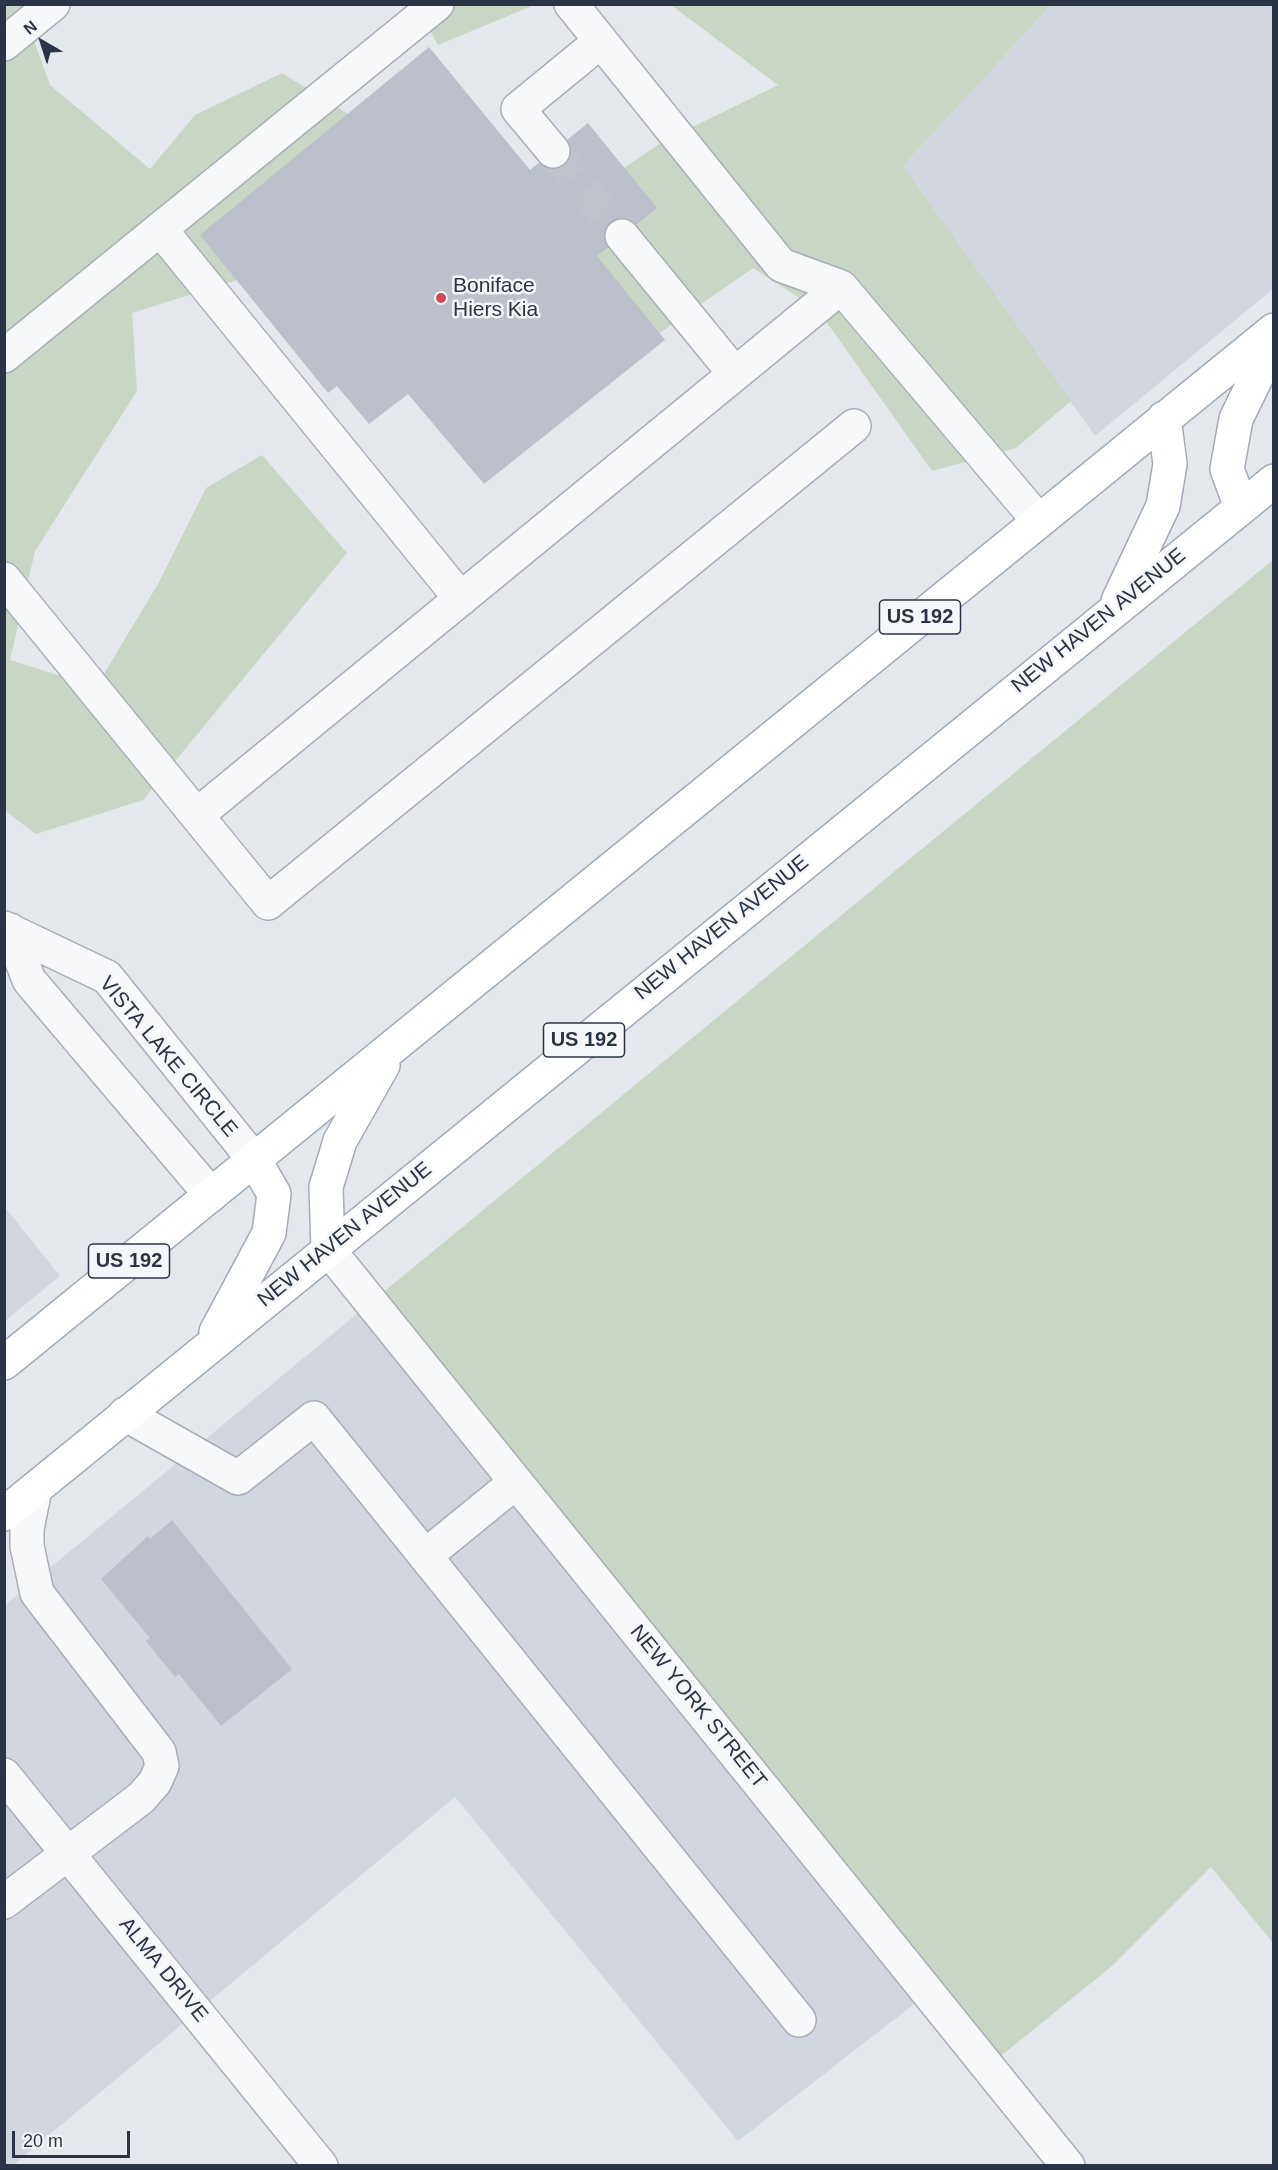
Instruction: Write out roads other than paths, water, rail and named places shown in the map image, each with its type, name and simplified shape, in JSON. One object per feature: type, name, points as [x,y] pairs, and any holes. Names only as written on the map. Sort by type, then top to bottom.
[{"type":"main road","name":"US 192","points":[[4,1363],[391,1051],[1038,520],[1274,330]]},
{"type":"main road","points":[[1241,507],[1227,470],[1236,419],[1274,341]]},
{"type":"main road","points":[[1115,608],[1163,506],[1170,464],[1164,418]]},
{"type":"main road","name":"NEW HAVEN AVENUE","points":[[4,1514],[1115,608],[1274,481]]},
{"type":"main road","points":[[328,1249],[326,1187],[340,1141],[391,1051]]},
{"type":"main road","points":[[208,1346],[269,1233],[274,1194],[255,1161]]},
{"type":"street","points":[[4,44],[53,4]]},
{"type":"street","points":[[4,356],[437,4]]},
{"type":"street","points":[[571,4],[781,265],[841,287],[1038,520]]},
{"type":"street","points":[[553,151],[518,109],[601,41]]},
{"type":"street","points":[[160,229],[461,598]]},
{"type":"street","points":[[622,236],[735,374]]},
{"type":"street","points":[[197,815],[841,287]]},
{"type":"street","points":[[4,579],[268,903],[854,426]]},
{"type":"street","name":"VISTA LAKE CIRCLE","points":[[7,929],[107,977],[255,1161]]},
{"type":"street","name":"VISTA LAKE CIRCLE","points":[[7,929],[29,980],[211,1195]]},
{"type":"street","name":"NEW YORK STREET","points":[[328,1249],[1068,2166]]},
{"type":"street","points":[[125,1414],[238,1478],[314,1418],[799,2020]]},
{"type":"street","points":[[425,1556],[516,1482]]},
{"type":"street","points":[[4,1902],[141,1798],[155,1782],[162,1766],[159,1752],[38,1593],[27,1546],[27,1529],[35,1489]]},
{"type":"street","name":"ALMA DRIVE","points":[[4,1775],[321,2166]]},
{"type":"tunnel","points":[[553,151],[622,236]]},
{"type":"place","name":"Boniface Hiers Kia","points":[[441,298]]}]
